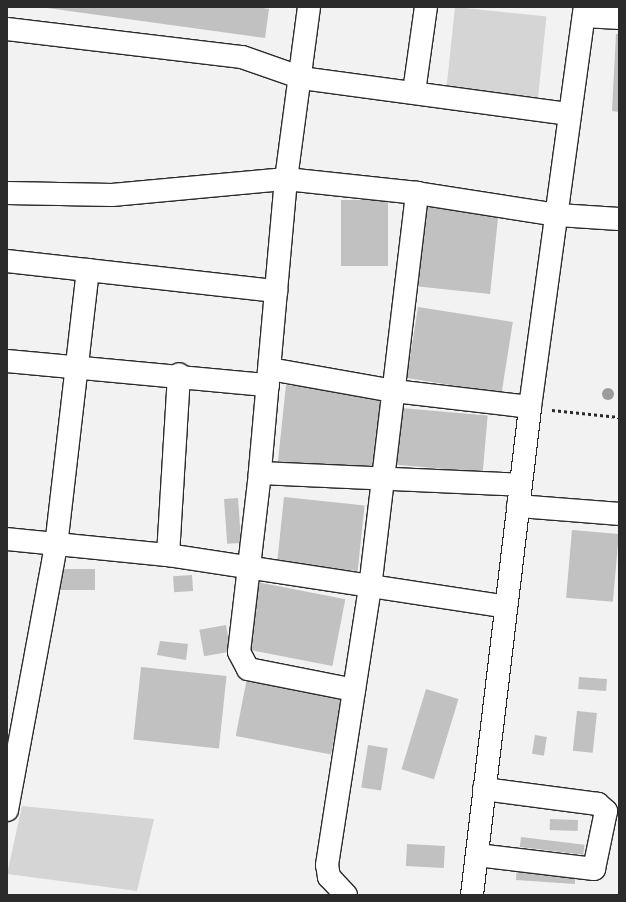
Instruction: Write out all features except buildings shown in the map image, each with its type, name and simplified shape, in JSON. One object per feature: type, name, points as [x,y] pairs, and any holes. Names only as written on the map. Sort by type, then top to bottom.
[{"type":"street","points":[[309,7],[302,78],[286,179],[260,473],[239,652],[242,662],[248,669],[354,690]]},
{"type":"street","points":[[414,92],[426,7]]},
{"type":"street","points":[[472,895],[520,485],[558,215],[584,12],[619,18]]},
{"type":"street","points":[[7,29],[242,56],[302,78],[570,114]]},
{"type":"street","points":[[7,193],[112,195],[286,179],[417,193],[558,215],[619,219]]},
{"type":"street","points":[[346,895],[329,877],[327,865],[370,588],[417,193]]},
{"type":"street","points":[[546,370],[566,225],[619,230]]},
{"type":"street","points":[[7,261],[276,291]]},
{"type":"street","points":[[7,810],[16,730],[56,546],[78,367],[88,270]]},
{"type":"street","points":[[7,361],[179,374],[269,377],[530,407]]},
{"type":"street","points":[[168,555],[179,374]]},
{"type":"street","points":[[260,473],[520,485]]},
{"type":"street","points":[[518,506],[619,514]]},
{"type":"street","points":[[7,539],[56,546],[168,555],[370,588],[506,607]]},
{"type":"street","points":[[477,855],[594,870],[606,811],[598,804],[484,789]]},
{"type":"path","points":[[530,407],[619,417]]},
{"type":"shaded area","points":[[455,7],[546,17],[538,97],[447,88]]},
{"type":"shaded area","points":[[22,806],[154,819],[137,891],[7,874]]}]
